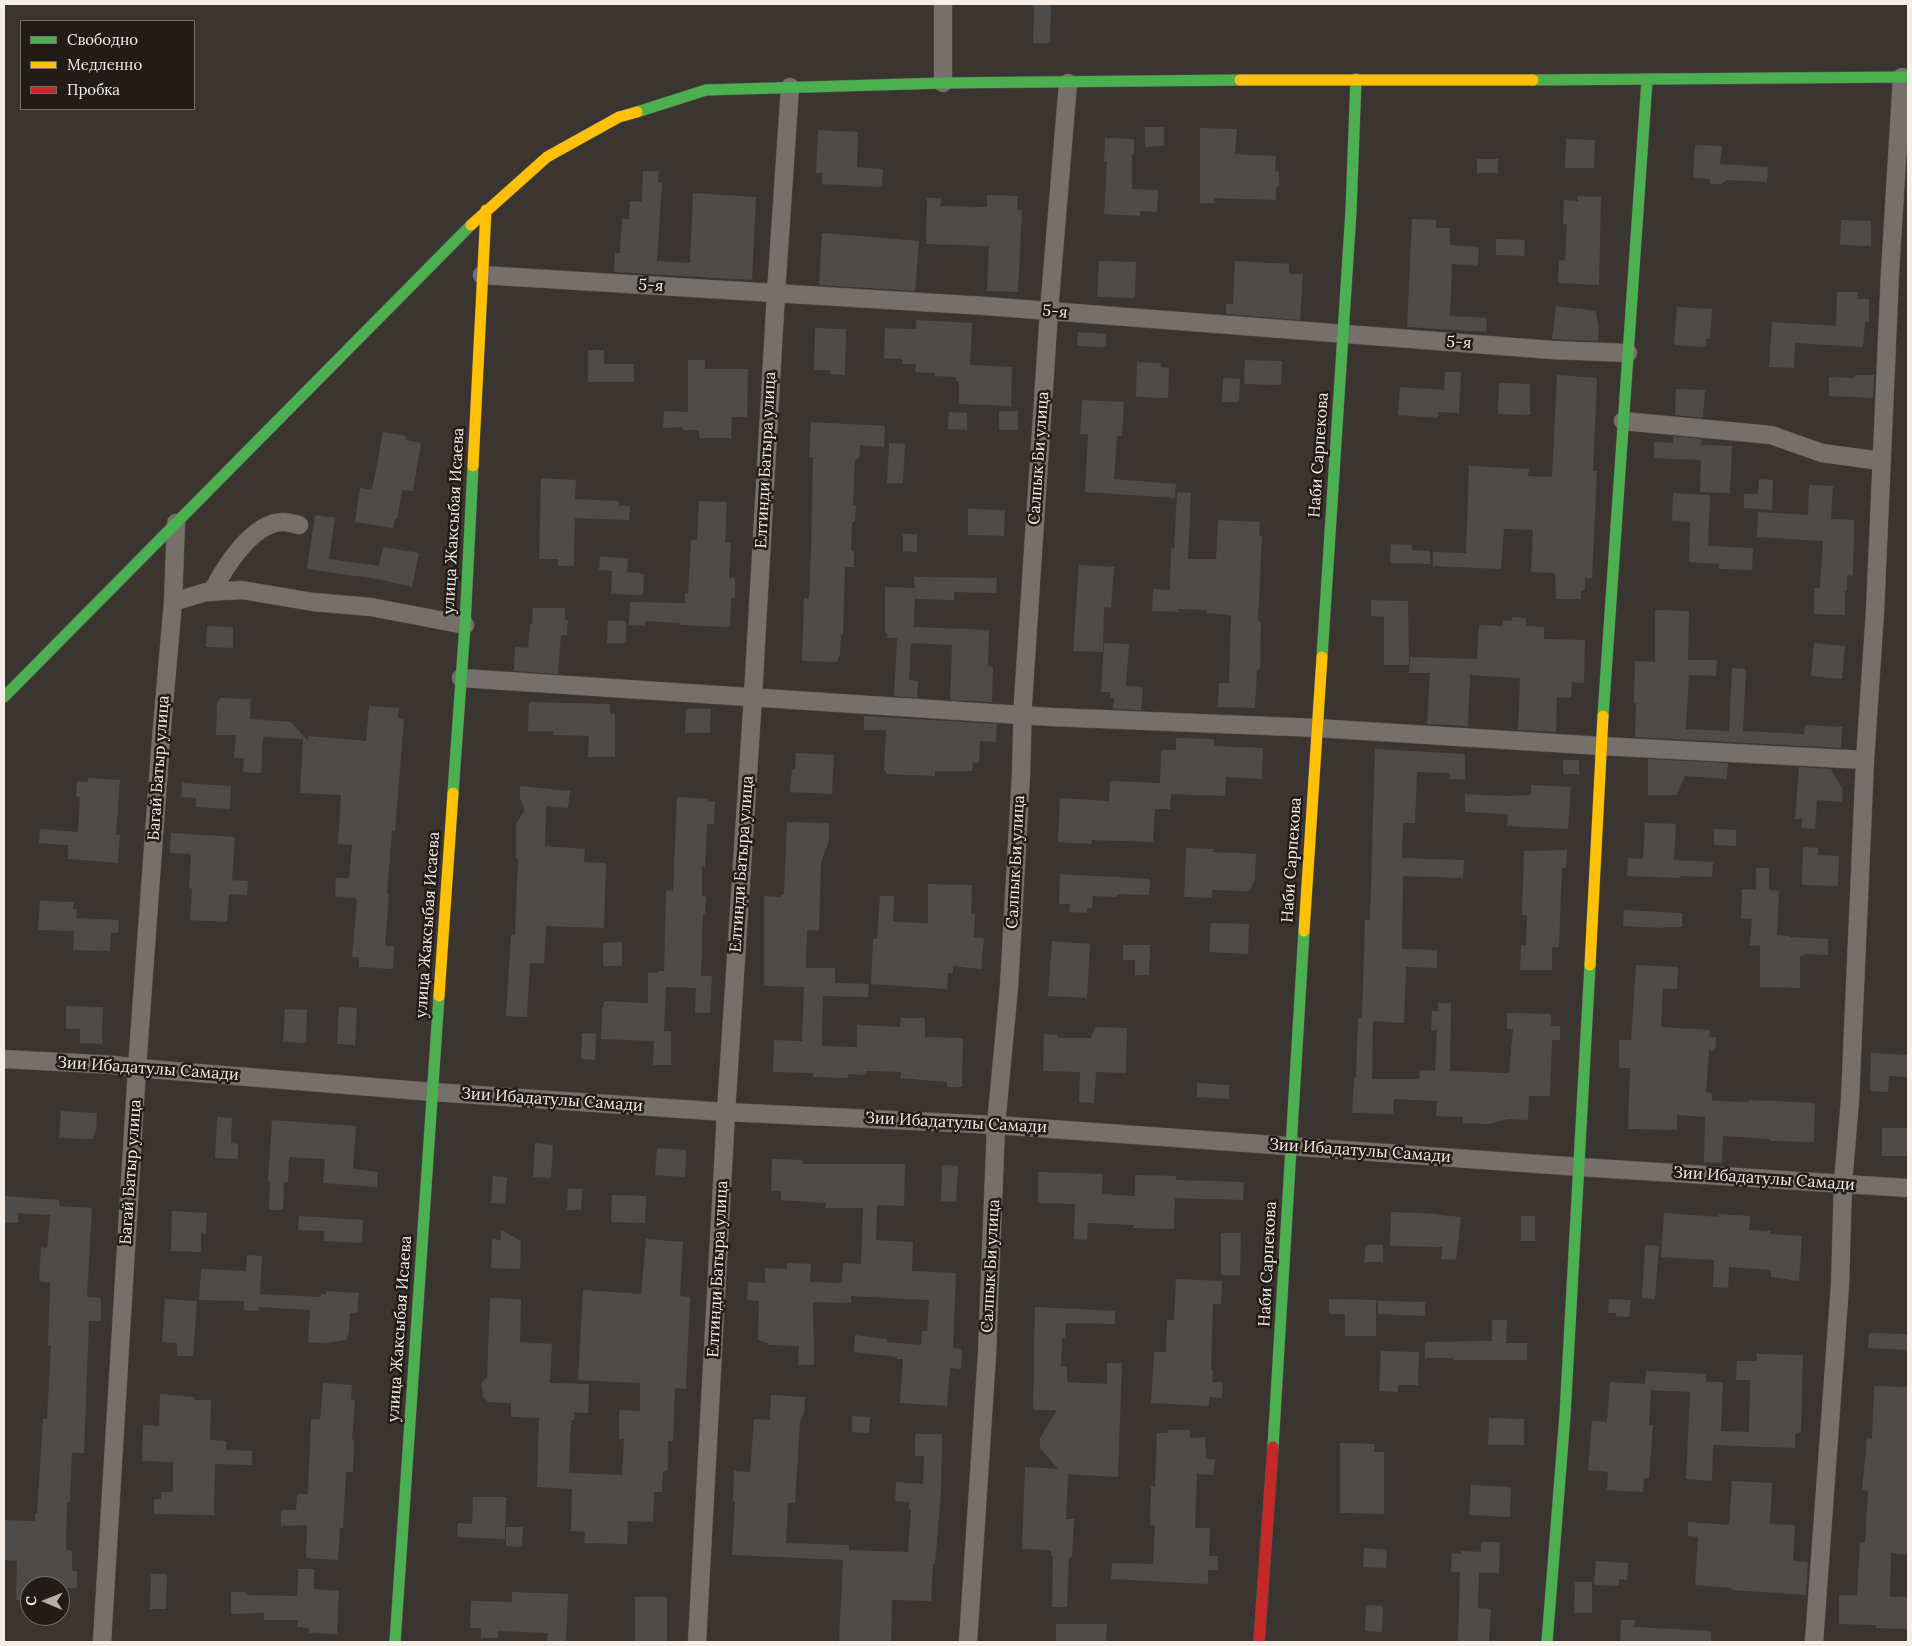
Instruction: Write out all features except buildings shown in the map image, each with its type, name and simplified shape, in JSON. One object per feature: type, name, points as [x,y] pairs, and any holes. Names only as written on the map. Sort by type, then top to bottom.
[{"type":"street","points":[[943,83],[944,4]]},
{"type":"street","points":[[4,698],[486,210],[547,157],[619,117],[706,90],[790,87],[943,83],[1356,79],[1647,80],[1905,77],[1890,273],[1850,1100],[1843,1183],[1840,1284],[1814,1642]]},
{"type":"street","name":"Наби Сарпекова","points":[[1259,1642],[1277,1391],[1316,728],[1351,211],[1356,79]]},
{"type":"street","points":[[1547,1642],[1580,1167],[1601,746],[1647,80]]},
{"type":"street","name":"Салпык Би улица","points":[[968,1642],[987,1354],[996,1125],[1009,987],[1021,774],[1022,716],[1049,311],[1068,82]]},
{"type":"street","name":"Елтинди Батыра улица","points":[[696,1642],[726,1112],[790,87]]},
{"type":"street","name":"улица Жаксыбая Исаева","points":[[394,1642],[462,678],[486,210]]},
{"type":"street","name":"5-я","points":[[482,275],[1049,311],[1542,349],[1628,353]]},
{"type":"street","points":[[1623,421],[1771,436],[1822,452],[1882,461]]},
{"type":"street","points":[[212,592],[227,566],[246,541],[256,533],[266,526],[282,522],[299,525]]},
{"type":"street","name":"Багай Батыр улица","points":[[102,1642],[137,1068],[160,748],[173,602],[176,523]]},
{"type":"street","points":[[173,602],[212,592],[242,590],[313,602],[371,607],[465,625]]},
{"type":"street","points":[[462,678],[753,696],[1022,716],[1316,728],[1865,760]]},
{"type":"street","name":"Зии Ибадатулы Самади","points":[[4,1059],[114,1065],[433,1092],[726,1112],[996,1125],[1580,1167],[1908,1188]]},
{"type":"traffic: fast","points":[[1533,80],[1908,77]]},
{"type":"traffic: fast","points":[[1322,657],[1351,211],[1356,79]]},
{"type":"traffic: fast","points":[[637,112],[706,90],[943,83],[1240,80]]},
{"type":"traffic: fast","points":[[1603,716],[1647,80]]},
{"type":"traffic: fast","points":[[4,697],[471,225]]},
{"type":"traffic: fast","points":[[453,793],[465,625],[473,466]]},
{"type":"traffic: fast","points":[[1273,1447],[1304,931]]},
{"type":"traffic: fast","points":[[1547,1642],[1565,1415],[1590,965]]},
{"type":"traffic: fast","points":[[395,1642],[439,996]]},
{"type":"traffic: slow","points":[[1240,80],[1533,80]]},
{"type":"traffic: slow","points":[[471,225],[547,157],[619,117],[637,112]]},
{"type":"traffic: slow","points":[[473,466],[486,210]]},
{"type":"traffic: slow","points":[[1304,931],[1322,657]]},
{"type":"traffic: slow","points":[[1590,965],[1603,716]]},
{"type":"traffic: slow","points":[[439,996],[453,793]]},
{"type":"traffic: jam","points":[[1259,1642],[1273,1447]]}]
